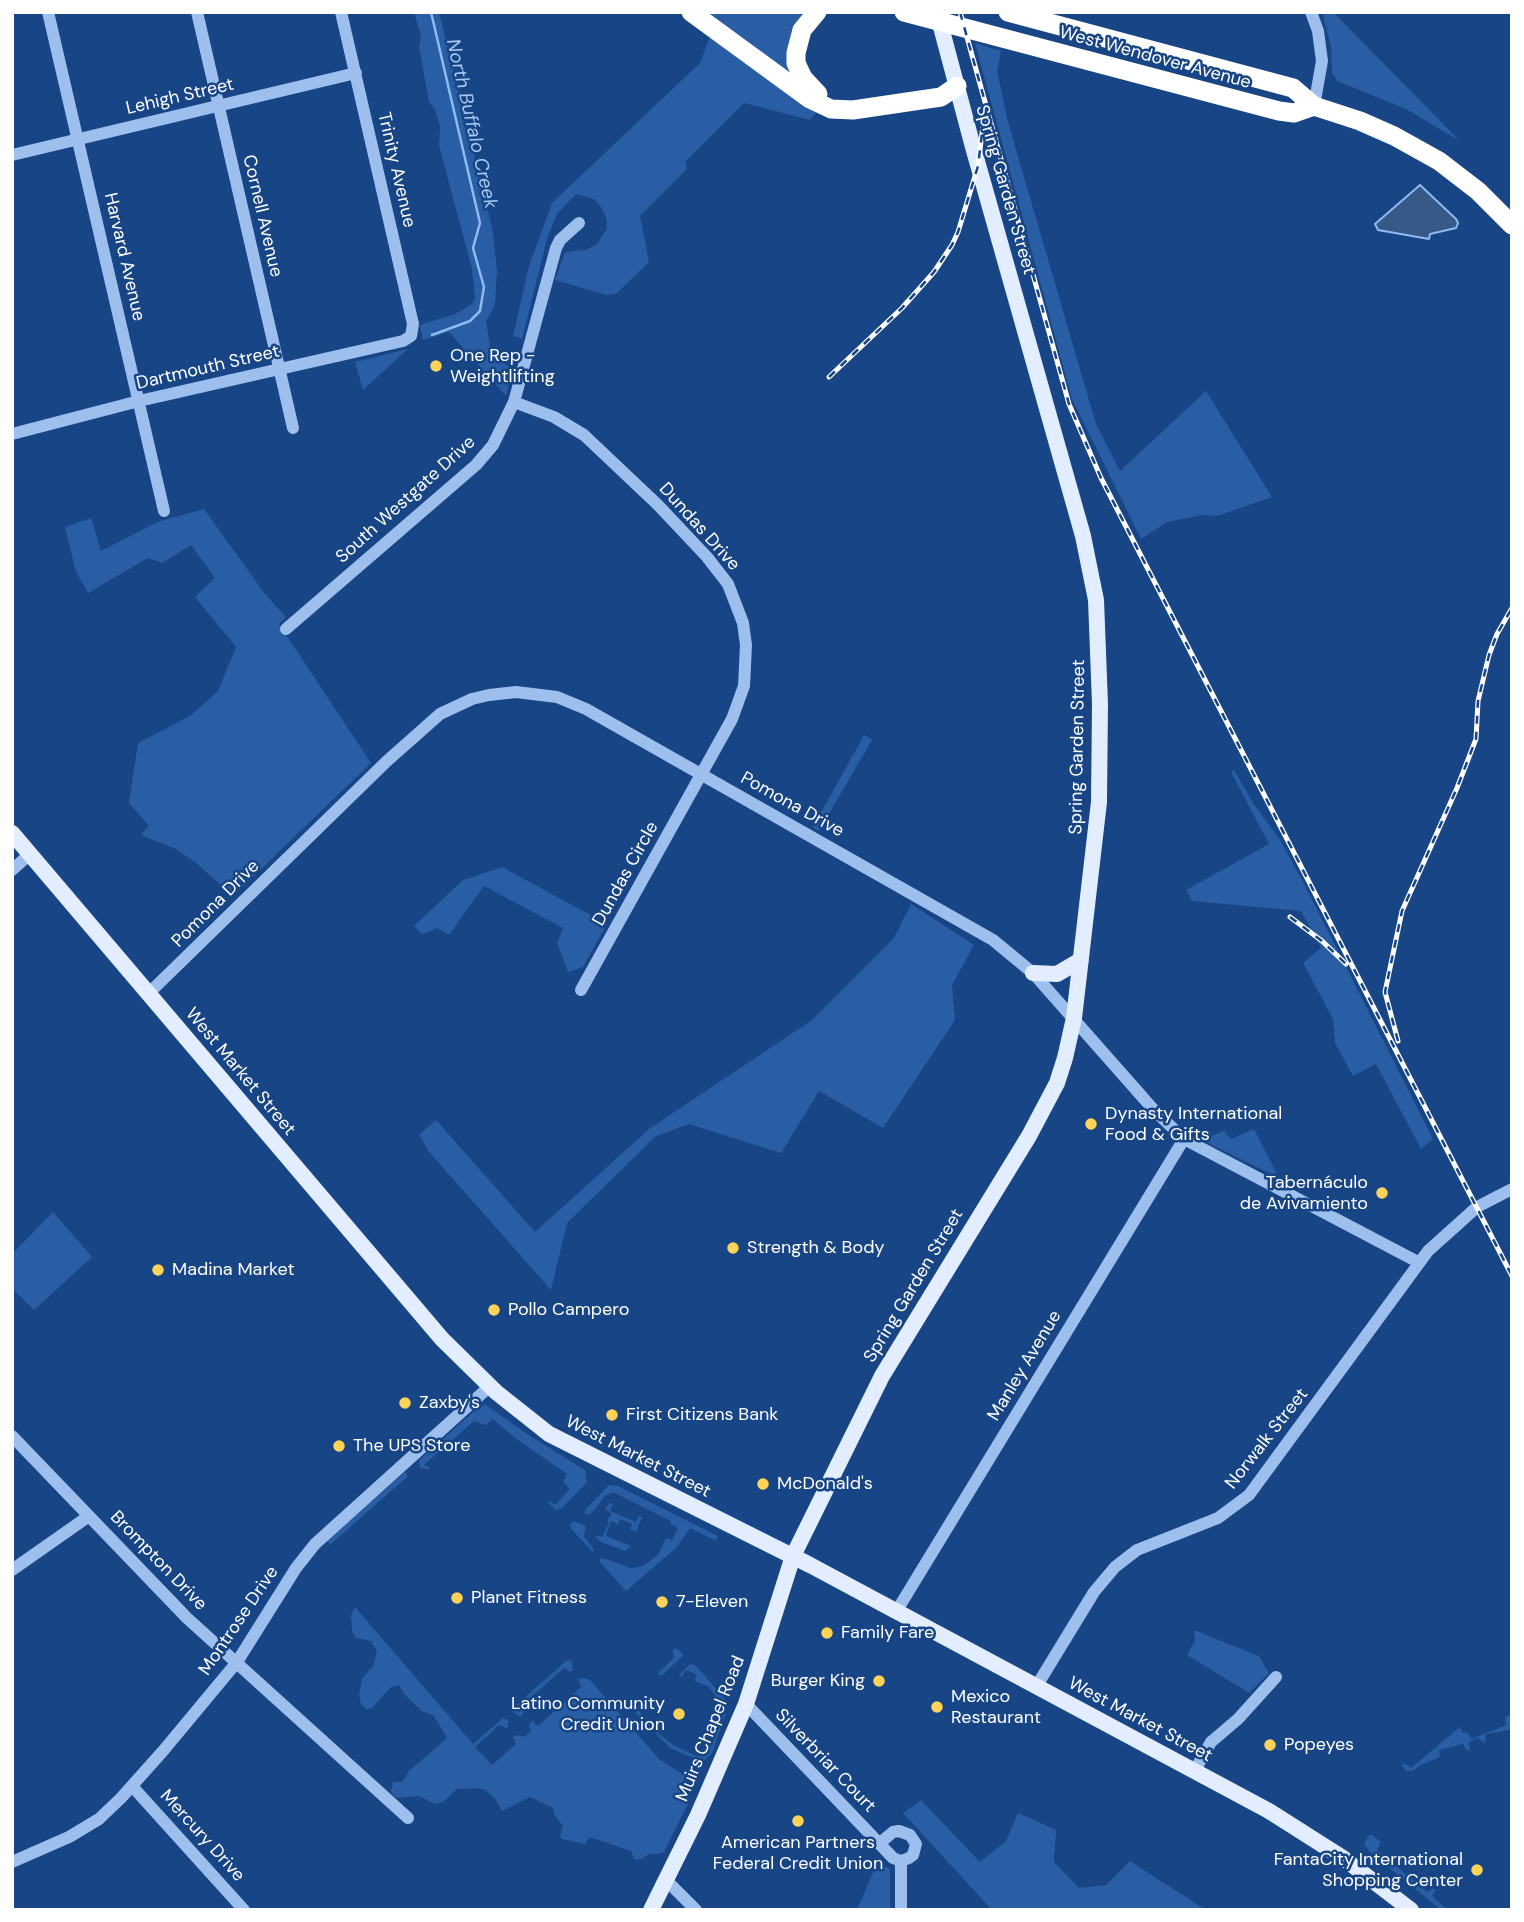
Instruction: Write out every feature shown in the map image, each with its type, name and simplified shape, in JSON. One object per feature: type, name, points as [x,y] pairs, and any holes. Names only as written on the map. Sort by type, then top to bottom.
[{"type":"highway","points":[[691,12],[810,99],[831,109],[853,110],[940,97],[957,86]]},
{"type":"highway","points":[[817,12],[806,23],[799,37],[796,63],[803,78],[821,96],[844,102],[938,86],[957,86]]},
{"type":"highway","points":[[887,12],[990,36]]},
{"type":"highway","name":"West Wendover Avenue","points":[[905,12],[1279,111],[1294,113],[1314,106]]},
{"type":"highway","name":"West Wendover Avenue","points":[[1008,12],[1293,88],[1314,106],[1383,131],[1439,161],[1478,191],[1511,222]]},
{"type":"main road","name":"Spring Garden Street","points":[[793,1556],[847,1442],[882,1376],[1029,1136],[1056,1083],[1074,1018],[1099,802],[1100,704],[1096,600],[1079,523],[937,12]]},
{"type":"main road","name":"West Market Street","points":[[12,833],[442,1339],[489,1387],[549,1434],[793,1556],[1195,1770],[1305,1833],[1343,1858],[1411,1910]]},
{"type":"main road","points":[[1032,973],[1057,974],[1081,960]]},
{"type":"main road","name":"Muirs Chapel Road","points":[[651,1910],[698,1815],[746,1704],[793,1556]]},
{"type":"street","name":"Harvard Avenue","points":[[48,12],[164,511]]},
{"type":"street","name":"Cornell Avenue","points":[[197,12],[293,428]]},
{"type":"street","name":"Trinity Avenue","points":[[341,12],[413,324],[411,336]]},
{"type":"street","points":[[1311,12],[1318,31],[1322,61],[1314,106]]},
{"type":"street","name":"Lehigh Street","points":[[12,155],[356,73]]},
{"type":"street","name":"South Westgate Drive","points":[[286,629],[476,465],[499,435],[514,402],[556,248],[579,223]]},
{"type":"street","name":"Dartmouth Street","points":[[12,434],[139,401],[403,341],[411,336]]},
{"type":"street","name":"Dundas Drive","points":[[514,402],[564,422],[591,440],[707,557],[728,584],[743,623],[746,674],[737,709],[700,775]]},
{"type":"street","name":"Pomona Drive","points":[[149,993],[414,736],[440,715],[464,702],[502,692],[557,696],[586,709],[980,932],[1032,973],[1153,1109],[1184,1139],[1418,1262]]},
{"type":"street","name":"Dundas Circle","points":[[581,990],[700,775]]},
{"type":"street","points":[[12,870],[30,854]]},
{"type":"street","name":"Manley Avenue","points":[[896,1612],[1184,1139]]},
{"type":"street","name":"Norwalk Street","points":[[1036,1687],[1094,1592],[1121,1561],[1147,1545],[1218,1518],[1249,1495],[1418,1262],[1436,1242],[1477,1207],[1512,1189]]},
{"type":"street","name":"Montrose Drive","points":[[12,1862],[69,1837],[99,1819],[132,1786],[237,1662],[296,1568],[315,1544],[489,1387]]},
{"type":"street","name":"Brompton Drive","points":[[12,1436],[187,1618],[408,1818]]},
{"type":"street","points":[[12,1570],[89,1516]]},
{"type":"street","points":[[1195,1770],[1211,1742],[1238,1719],[1276,1677]]},
{"type":"street","name":"Silverbriar Court","points":[[746,1704],[893,1858],[901,1861]]},
{"type":"street","name":"Mercury Drive","points":[[132,1786],[244,1910]]},
{"type":"street","points":[[880,1843],[893,1832],[904,1832],[910,1835],[916,1844],[909,1858],[901,1861],[901,1910]]},
{"type":"street","points":[[666,1880],[696,1910]]},
{"type":"shaded area","points":[[414,12],[439,12],[492,227],[497,269],[495,304],[486,322],[492,356],[513,369],[506,396],[449,332],[423,340],[420,325],[455,314],[472,304],[475,298],[472,269],[439,145],[440,127],[435,110],[429,102],[419,47],[421,36]]},
{"type":"shaded area","points":[[697,12],[809,12],[801,82]]},
{"type":"shaded area","points":[[1322,12],[1333,12],[1460,141],[1406,109],[1337,81],[1332,73],[1331,46]]},
{"type":"shaded area","points":[[710,37],[816,113],[810,120],[744,103],[686,161],[687,169],[640,216],[649,262],[616,294],[607,295],[555,280],[565,253],[586,250],[596,245],[607,229],[606,217],[594,199],[576,194],[557,214],[547,239],[522,339],[513,336],[529,266],[552,203],[700,63]]},
{"type":"shaded area","points":[[975,43],[1001,51],[997,71],[1008,122],[1096,424],[1120,471],[1206,391],[1272,497],[1217,516],[1203,515],[1167,522],[1141,539],[1072,399]]},
{"type":"shaded area","points":[[1420,185],[1456,219],[1456,228],[1430,234],[1429,239],[1378,230],[1375,224]]},
{"type":"shaded area","points":[[408,349],[363,390],[355,362]]},
{"type":"shaded area","points":[[204,509],[265,594],[286,617],[279,624],[371,763],[233,896],[195,862],[174,848],[141,834],[149,826],[129,803],[138,743],[190,716],[218,691],[236,647],[195,597],[215,578],[191,545],[162,563],[148,558],[88,593],[76,572],[65,527],[91,518],[101,551],[157,522]]},
{"type":"shaded area","points":[[864,735],[872,740],[819,831],[813,827]]},
{"type":"shaded area","points":[[1234,770],[1253,803],[1280,840],[1303,882],[1433,1139],[1421,1149],[1376,1064],[1353,1076],[1335,1043],[1333,1019],[1303,963],[1321,948],[1301,911],[1192,901],[1186,890],[1269,844],[1231,772]]},
{"type":"shaded area","points":[[502,867],[607,924],[583,967],[568,972],[557,943],[563,928],[484,886],[449,935],[437,928],[422,934],[414,926],[463,880]]},
{"type":"shaded area","points":[[911,904],[974,945],[952,985],[955,1020],[883,1128],[819,1091],[781,1153],[689,1124],[656,1136],[567,1223],[551,1290],[430,1153],[419,1135],[436,1120],[535,1232],[649,1129],[812,1020],[894,938]]},
{"type":"shaded area","points":[[1254,1129],[1279,1178],[1206,1142],[1206,1138],[1224,1131],[1231,1139]]},
{"type":"shaded area","points":[[53,1212],[92,1257],[34,1310],[12,1288],[12,1254]]},
{"type":"shaded area","points":[[486,1405],[585,1470],[587,1482],[562,1508],[556,1510],[548,1503],[550,1501],[555,1505],[570,1489],[563,1482],[567,1474],[515,1438],[493,1419],[486,1425],[474,1421],[424,1465],[430,1470],[420,1468],[419,1460],[480,1406]]},
{"type":"shaded area","points":[[405,1472],[408,1476],[330,1545],[327,1541],[329,1538]]},
{"type":"shaded area","points":[[609,1485],[618,1486],[718,1536],[716,1541],[690,1528],[678,1546],[626,1591],[600,1559],[631,1568],[643,1566],[658,1555],[666,1538],[672,1540],[678,1528],[671,1524],[671,1521],[613,1492],[605,1496],[591,1514],[585,1514],[585,1510]]},
{"type":"shaded area","points":[[610,1503],[613,1504],[610,1511],[636,1522],[639,1516],[642,1517],[636,1532],[630,1529],[632,1524],[620,1519],[618,1524],[611,1521],[606,1536],[631,1546],[625,1551],[601,1542],[594,1535],[602,1537],[609,1523],[607,1520],[612,1514],[605,1509]]},
{"type":"shaded area","points":[[574,1521],[586,1526],[584,1537],[594,1549],[593,1552],[571,1529],[570,1524]]},
{"type":"shaded area","points":[[355,1607],[473,1744],[503,1718],[508,1720],[508,1727],[499,1725],[475,1747],[492,1765],[516,1744],[513,1737],[524,1737],[531,1731],[530,1722],[533,1721],[538,1726],[581,1687],[578,1679],[590,1680],[659,1759],[695,1782],[687,1806],[664,1852],[650,1854],[639,1860],[634,1859],[631,1851],[590,1837],[585,1844],[562,1839],[560,1837],[563,1826],[554,1815],[553,1808],[530,1797],[502,1811],[496,1800],[485,1790],[476,1788],[457,1789],[443,1802],[435,1804],[419,1796],[397,1798],[393,1795],[393,1782],[402,1782],[409,1771],[447,1738],[434,1716],[422,1711],[405,1695],[399,1685],[390,1688],[372,1708],[366,1709],[361,1704],[359,1695],[362,1679],[373,1666],[377,1652],[371,1641],[356,1638],[352,1632],[351,1615]]},
{"type":"shaded area","points":[[1194,1630],[1259,1656],[1269,1673],[1249,1693],[1187,1655],[1195,1641]]},
{"type":"shaded area","points":[[676,1648],[683,1656],[661,1676],[658,1673],[674,1658],[673,1650]]},
{"type":"shaded area","points":[[571,1660],[573,1670],[570,1672],[564,1668],[521,1706],[524,1711],[522,1716],[513,1712],[513,1708],[566,1661]]},
{"type":"shaded area","points":[[690,1664],[695,1665],[726,1700],[728,1706],[712,1753],[705,1760],[670,1748],[636,1713],[638,1710],[660,1735],[675,1746],[697,1756],[705,1753],[721,1706],[708,1686],[695,1681],[696,1674],[685,1670],[682,1677],[679,1675]]},
{"type":"shaded area","points":[[1512,1716],[1512,1736],[1510,1730],[1486,1734],[1485,1744],[1478,1738],[1469,1742],[1470,1750],[1466,1750],[1463,1744],[1439,1750],[1440,1757],[1413,1771],[1406,1771],[1402,1766],[1404,1763],[1411,1768],[1460,1727],[1463,1733],[1467,1732],[1472,1739],[1506,1725],[1505,1717]]},
{"type":"shaded area","points":[[921,1800],[980,1862],[1006,1841],[1018,1813],[1056,1830],[1054,1862],[1079,1888],[1106,1885],[1130,1861],[1206,1910],[992,1910],[903,1813]]},
{"type":"shaded area","points":[[1369,1835],[1381,1842],[1377,1850],[1427,1892],[1434,1888],[1432,1896],[1448,1910],[1441,1910],[1369,1851],[1364,1844]]},
{"type":"shaded area","points":[[878,1861],[890,1870],[890,1910],[857,1910]]},
{"type":"waterway","name":"North Buffalo Creek","points":[[431,12],[480,223],[473,248],[484,287],[480,311],[470,321],[432,335]]},
{"type":"railway","points":[[960,12],[1069,404],[1101,478],[1512,1276]]},
{"type":"railway","points":[[829,377],[902,308],[934,272],[952,245],[978,166],[984,117]]},
{"type":"railway","points":[[1398,1041],[1385,992],[1402,911],[1476,739],[1478,701],[1489,655],[1512,608]]},
{"type":"railway","points":[[1290,917],[1322,941],[1346,964]]},
{"type":"place","name":"One Rep - Weightlifting","points":[[436,366]]},
{"type":"place","name":"Dynasty International Food & Gifts","points":[[1091,1124]]},
{"type":"place","name":"Tabernáculo de Avivamiento","points":[[1382,1193]]},
{"type":"place","name":"Strength & Body","points":[[733,1248]]},
{"type":"place","name":"Madina Market","points":[[158,1270]]},
{"type":"place","name":"Pollo Campero","points":[[494,1310]]},
{"type":"place","name":"Zaxby's","points":[[405,1403]]},
{"type":"place","name":"First Citizens Bank","points":[[612,1415]]},
{"type":"place","name":"The UPS Store","points":[[339,1446]]},
{"type":"place","name":"McDonald's","points":[[763,1484]]},
{"type":"place","name":"Planet Fitness","points":[[457,1598]]},
{"type":"place","name":"7-Eleven","points":[[662,1602]]},
{"type":"place","name":"Family Fare","points":[[827,1633]]},
{"type":"place","name":"Burger King","points":[[879,1681]]},
{"type":"place","name":"Mexico Restaurant","points":[[937,1707]]},
{"type":"place","name":"Latino Community Credit Union","points":[[679,1714]]},
{"type":"place","name":"Popeyes","points":[[1270,1745]]},
{"type":"place","name":"American Partners Federal Credit Union","points":[[798,1821]]},
{"type":"place","name":"FantaCity International Shopping Center","points":[[1477,1870]]}]
